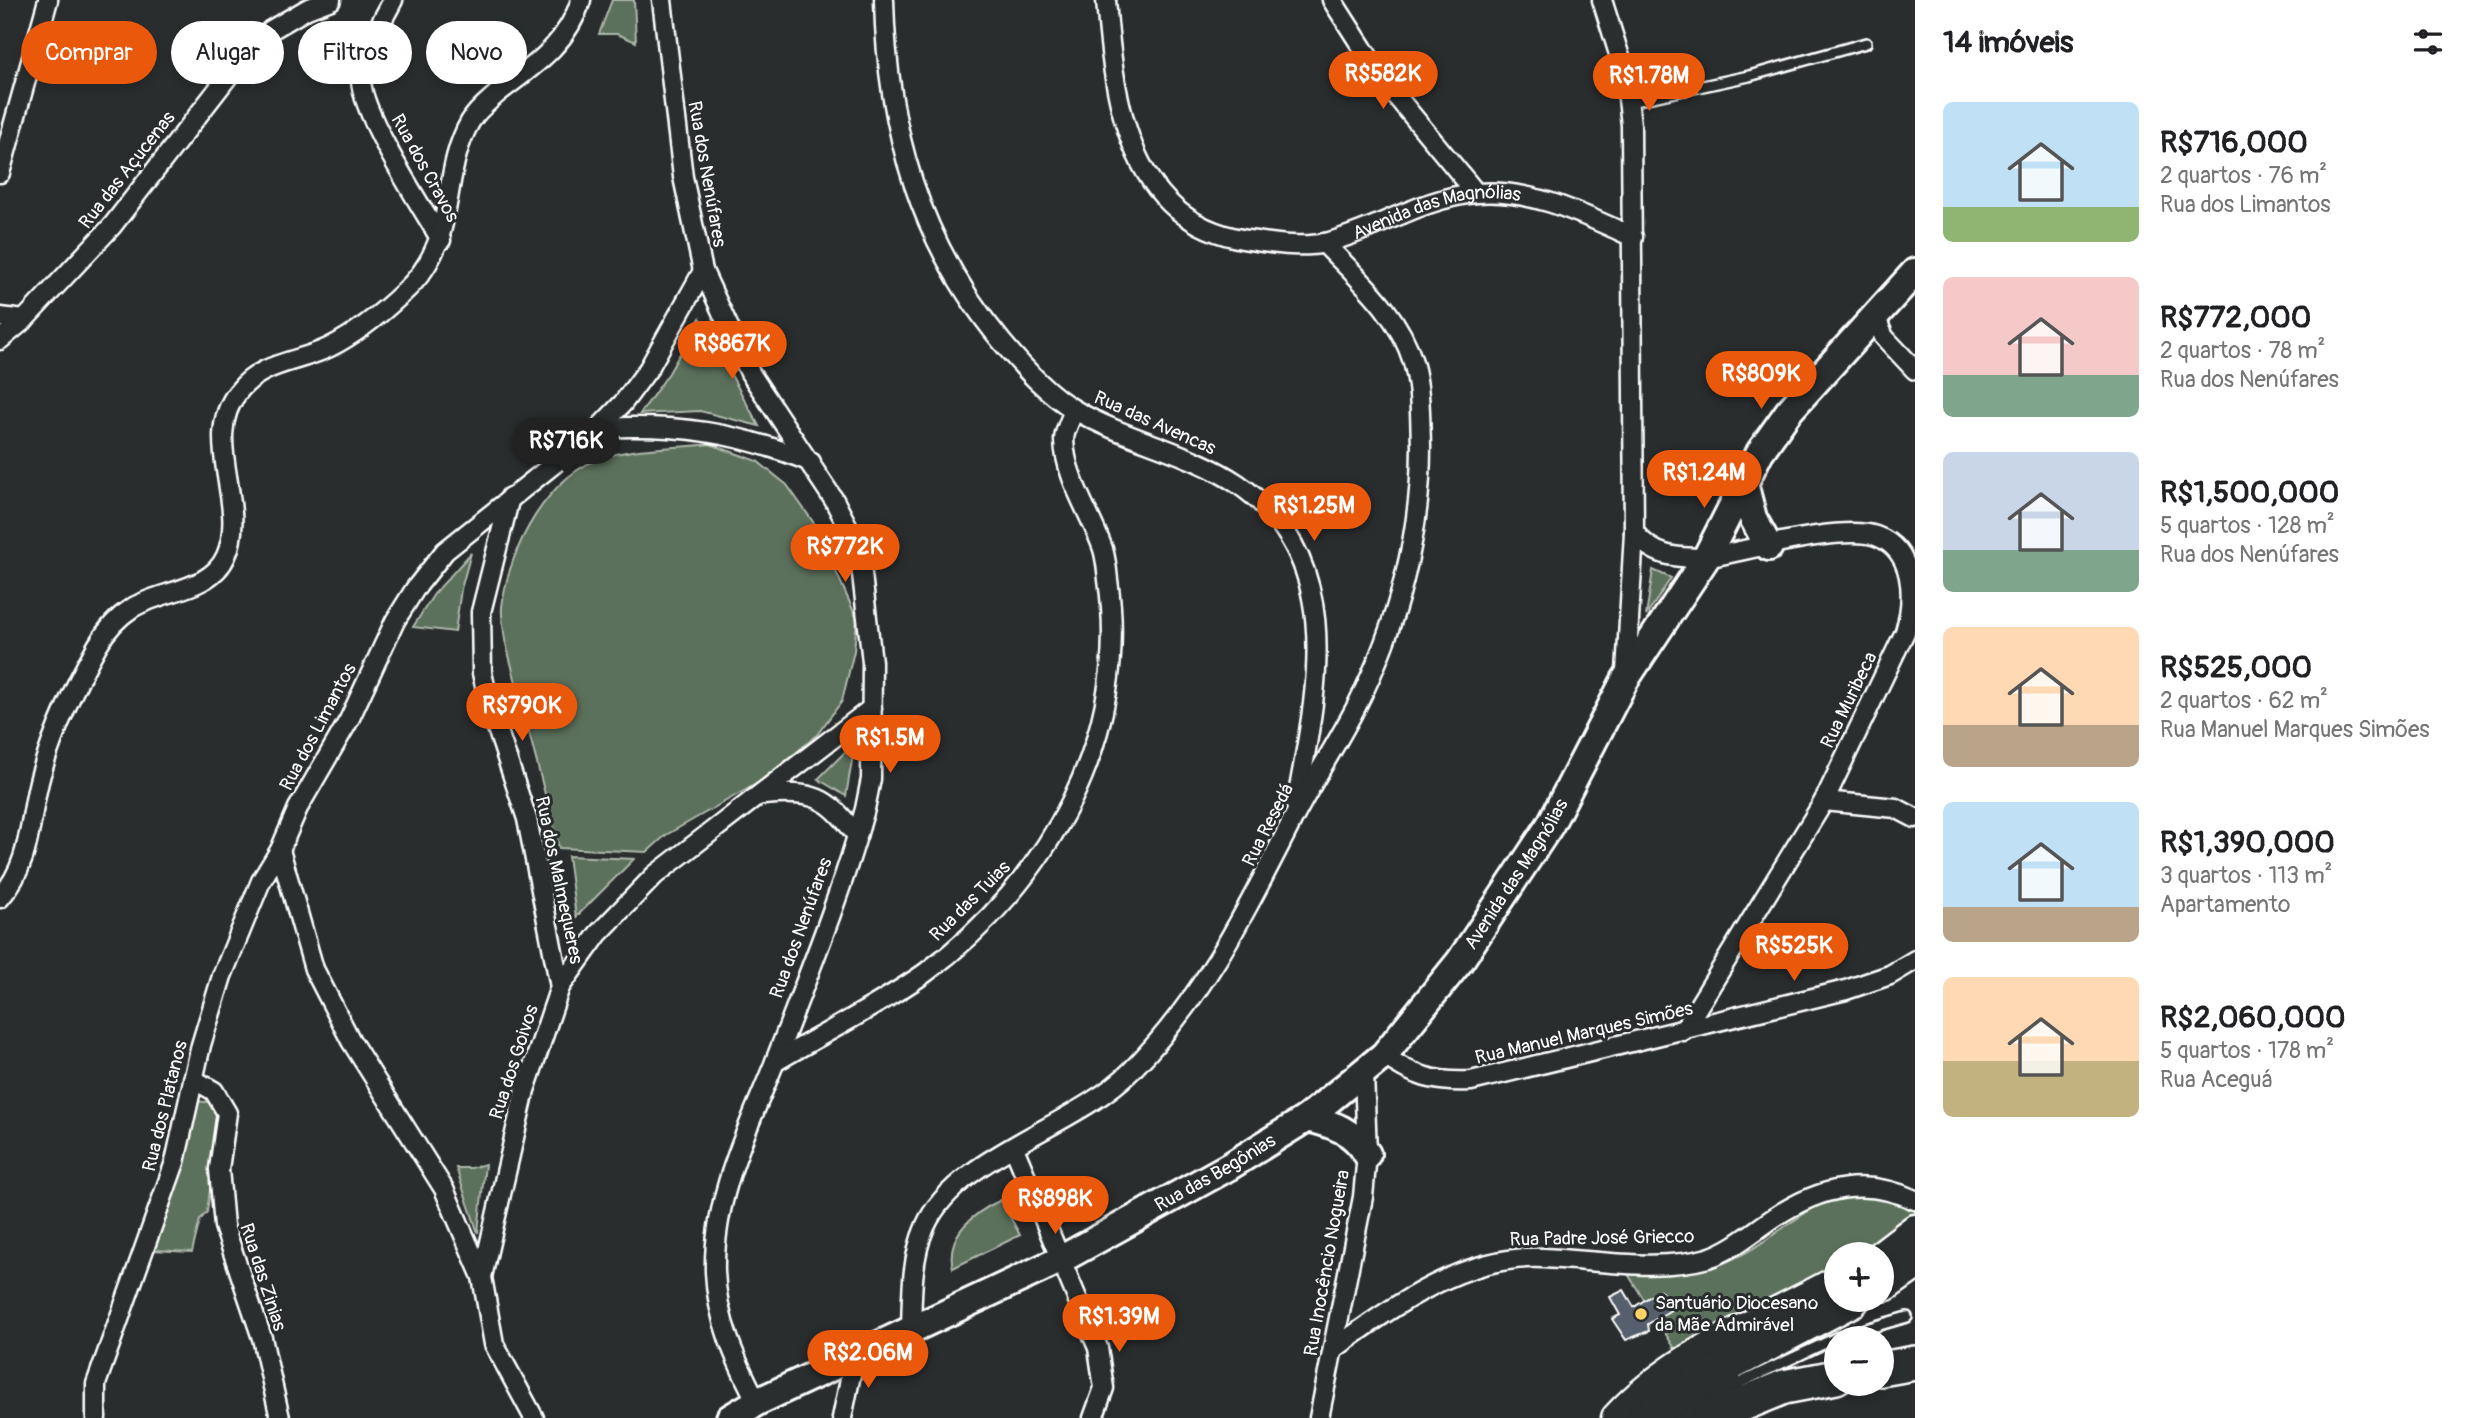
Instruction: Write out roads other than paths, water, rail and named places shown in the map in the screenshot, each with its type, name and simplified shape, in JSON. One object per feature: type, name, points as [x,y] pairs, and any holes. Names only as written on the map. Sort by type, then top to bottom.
[{"type":"highway","points":[[1894,1270],[1915,1230]]},
{"type":"highway","points":[[1894,1274],[1915,1263]]},
{"type":"highway","points":[[1617,1418],[1637,1396],[1688,1357],[1824,1288]]},
{"type":"highway","points":[[1643,1418],[1705,1377],[1829,1312]]},
{"type":"highway","points":[[1894,1367],[1915,1363]]},
{"type":"highway","points":[[1706,1418],[1784,1387],[1824,1379]]},
{"type":"highway","points":[[1681,1418],[1698,1404],[1728,1388]]},
{"type":"highway","points":[[1706,1418],[1728,1388]]},
{"type":"main road","name":"Avenida das Magnólias","points":[[1384,1055],[1460,961],[1550,825],[1625,680],[1706,558],[1760,452],[1789,411],[1915,272]]},
{"type":"main road","points":[[1744,483],[1753,518],[1769,547]]},
{"type":"main road","name":"Rua das Begônias","points":[[730,1418],[757,1402],[1060,1259],[1230,1166],[1307,1118],[1384,1055]]},
{"type":"main road","points":[[1307,1118],[1331,1124],[1359,1139],[1367,1154]]},
{"type":"street","points":[[0,173],[48,0]]},
{"type":"street","name":"Rua das Açucenas","points":[[0,340],[24,320],[111,226],[240,61],[271,30],[307,9],[331,0]]},
{"type":"street","name":"Rua dos Cravos","points":[[393,0],[364,65],[361,80],[364,97],[379,132],[441,240]]},
{"type":"street","points":[[0,898],[23,865],[42,772],[61,722],[98,644],[114,623],[132,608],[210,575],[226,558],[231,523],[223,444],[225,419],[236,394],[265,369],[332,346],[376,316],[407,290],[441,240],[461,141],[471,120],[484,105],[540,62],[561,41],[576,17],[581,0]]},
{"type":"street","name":"Rua dos Nenúfares","points":[[662,0],[683,177],[703,271],[750,373],[811,463],[850,531],[862,574],[872,650],[871,779],[857,836],[775,1062],[732,1170],[716,1234],[718,1297],[726,1340],[757,1402]]},
{"type":"street","name":"Rua das Avencas","points":[[884,0],[894,102],[906,162],[925,219],[950,270],[990,328],[1022,366],[1074,410],[1237,484],[1270,511],[1296,548],[1311,594],[1317,629],[1318,669],[1293,819]]},
{"type":"street","name":"Avenida das Magnólias","points":[[1106,0],[1115,86],[1122,123],[1135,154],[1166,200],[1191,220],[1244,240],[1283,244],[1324,243],[1420,205],[1476,193],[1509,194],[1541,199],[1633,237],[1634,532],[1625,680]]},
{"type":"street","points":[[1332,0],[1383,80],[1476,193]]},
{"type":"street","points":[[1602,0],[1625,73],[1629,102],[1633,237]]},
{"type":"street","name":"Rua Resedá","points":[[911,1331],[918,1250],[925,1227],[951,1188],[1100,1096],[1129,1073],[1173,1022],[1221,957],[1255,897],[1293,819],[1358,704],[1396,612],[1413,536],[1421,468],[1420,403],[1413,362],[1397,323],[1324,243]]},
{"type":"street","name":"Rua dos Limantos","points":[[280,850],[298,808],[349,720],[395,621],[415,589],[445,551],[599,428],[649,368],[703,271]]},
{"type":"street","points":[[0,317],[24,320]]},
{"type":"street","points":[[1876,318],[1884,337],[1915,370]]},
{"type":"street","name":"Rua das Tuias","points":[[775,1062],[924,973],[968,937],[1006,900],[1036,864],[1061,822],[1086,771],[1102,716],[1111,653],[1111,602],[1104,551],[1070,469],[1066,449],[1064,438],[1074,410]]},
{"type":"street","points":[[599,428],[659,425],[694,428],[735,435],[811,463]]},
{"type":"street","name":"Rua dos Malmequeres","points":[[510,497],[481,612],[482,673],[490,707],[527,819],[560,987]]},
{"type":"street","points":[[1634,532],[1646,548],[1658,554],[1706,558]]},
{"type":"street","name":"Rua Muribeca","points":[[1683,1031],[1824,801],[1905,632],[1914,604],[1914,587],[1903,558],[1891,544],[1876,536],[1840,533],[1706,558]]},
{"type":"street","name":"Rua dos Goivos","points":[[534,1418],[494,1344],[482,1277],[525,1090],[560,987],[598,934],[646,884],[686,849],[763,795],[872,708]]},
{"type":"street","points":[[763,795],[793,792],[823,799],[840,812],[857,836]]},
{"type":"street","points":[[1824,801],[1896,808],[1915,818]]},
{"type":"street","points":[[280,850],[314,969],[351,1041],[444,1189],[482,1277]]},
{"type":"street","name":"Rua dos Platanos","points":[[96,1418],[96,1384],[175,1162],[193,1079],[222,976],[261,881],[280,850]]},
{"type":"street","name":"Rua Manuel Marques Simões","points":[[1384,1055],[1405,1071],[1424,1078],[1447,1083],[1471,1081],[1846,990],[1890,975],[1915,960]]},
{"type":"street","name":"Rua Inocêncio Nogueira","points":[[1319,1418],[1358,1229],[1367,1154],[1364,1073]]},
{"type":"street","name":"Rua das Zinias","points":[[193,1079],[214,1091],[227,1113],[219,1169],[224,1226],[262,1338],[280,1418]]},
{"type":"street","points":[[1014,1148],[1098,1348],[1104,1388],[1093,1418]]},
{"type":"street","name":"Rua Padre José Griecco","points":[[1334,1349],[1413,1297],[1464,1270],[1497,1261],[1541,1257],[1660,1263],[1707,1258],[1739,1242],[1778,1215],[1808,1199],[1839,1189],[1868,1186],[1889,1189],[1915,1200]]},
{"type":"street","points":[[842,1418],[855,1355]]},
{"type":"lane","points":[[1629,102],[1749,76],[1866,43]]},
{"type":"lane","points":[[1728,1388],[1838,1337],[1907,1317]]},
{"type":"place","name":"Santuário Diocesano da Mãe Admirável","points":[[1641,1314]]}]
